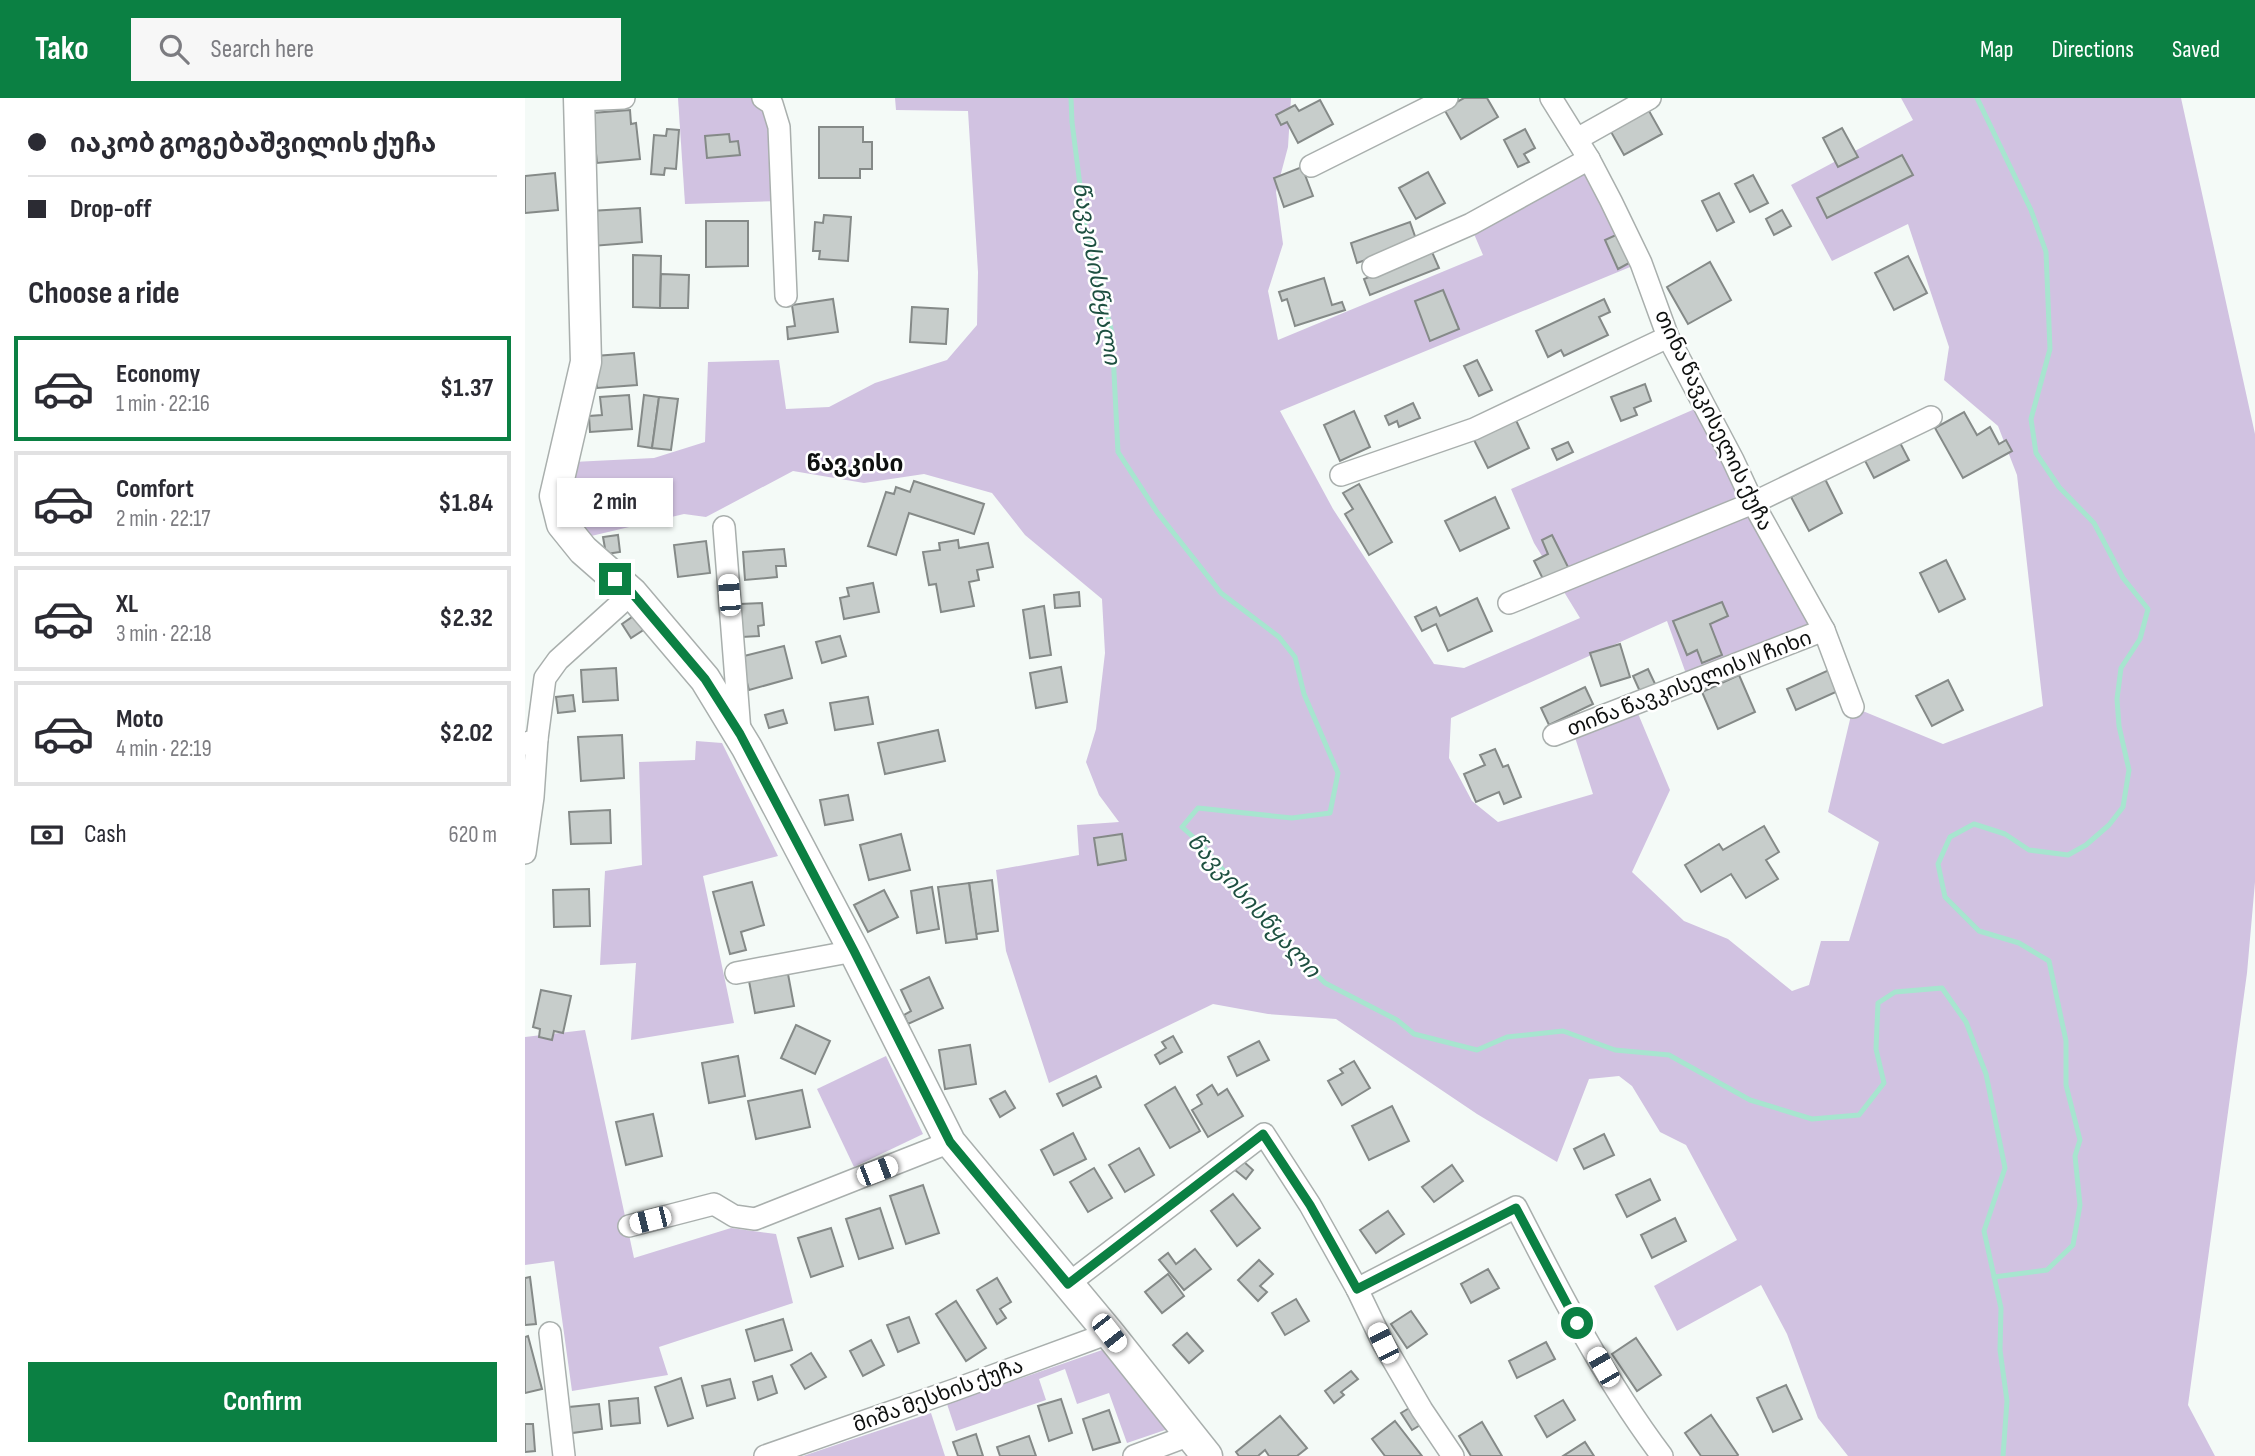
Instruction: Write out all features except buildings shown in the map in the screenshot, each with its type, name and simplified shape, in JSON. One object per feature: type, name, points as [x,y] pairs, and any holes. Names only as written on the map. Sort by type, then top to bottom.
[{"type":"street","points":[[624,98],[580,99],[586,362],[555,496],[562,524],[583,550],[632,593],[705,679],[740,734],[950,1142],[1199,1446],[1134,1456]]},
{"type":"street","points":[[763,98],[772,104],[779,127],[786,296]]},
{"type":"street","points":[[1311,166],[1447,98]]},
{"type":"street","name":"თინა წავკისელის ქუჩა","points":[[1551,98],[1589,159],[1640,263],[1668,337],[1753,503],[1824,630],[1853,706]]},
{"type":"street","points":[[1577,139],[1650,98]]},
{"type":"street","points":[[1373,267],[1471,223],[1589,159]]},
{"type":"street","points":[[1341,475],[1474,429],[1668,337]]},
{"type":"street","points":[[1509,603],[1753,503],[1931,417]]},
{"type":"street","points":[[724,527],[740,734]]},
{"type":"street","points":[[525,853],[533,797],[531,742],[545,678],[558,660],[632,593]]},
{"type":"street","name":"თინა წავკისელის IV ჩიხი","points":[[1554,735],[1824,630]]},
{"type":"street","points":[[736,973],[854,951]]},
{"type":"street","points":[[1068,1284],[1263,1134],[1310,1205],[1357,1289],[1383,1343],[1422,1410],[1453,1456]]},
{"type":"street","points":[[629,1226],[714,1204],[734,1216],[755,1219],[950,1142]]},
{"type":"street","points":[[1357,1289],[1516,1208],[1564,1300],[1629,1412],[1662,1456]]},
{"type":"street","points":[[550,1333],[564,1456]]},
{"type":"street","name":"მიშა მესხის ქუჩა","points":[[765,1456],[1109,1333]]},
{"type":"shaded area","points":[[678,98],[763,98],[772,104],[782,201],[685,204]]},
{"type":"shaded area","points":[[895,98],[1291,98],[1288,147],[1276,192],[1283,244],[1268,291],[1278,340],[1483,255],[1471,227],[1585,165],[1635,265],[1280,411],[1333,509],[1434,664],[1464,668],[1580,618],[1534,543],[1511,489],[1704,405],[1824,630],[1689,682],[1667,621],[1451,718],[1449,758],[1472,801],[1498,822],[1593,794],[1572,728],[1634,704],[1670,790],[1632,872],[1684,921],[1728,939],[1792,991],[1809,985],[1821,941],[1849,941],[1879,842],[1828,812],[1853,707],[1943,744],[2043,706],[2017,475],[1998,426],[1944,380],[1949,347],[1908,224],[1832,261],[1791,185],[1913,120],[1901,98],[2181,98],[2255,434],[2255,882],[2247,973],[2188,1405],[2215,1456],[1848,1456],[1818,1418],[1787,1334],[1761,1285],[1677,1331],[1654,1286],[1737,1240],[1686,1145],[1660,1132],[1632,1086],[1619,1076],[1589,1079],[1557,1162],[1477,1114],[1336,1019],[1268,1014],[1213,1004],[1049,1083],[1006,951],[996,870],[1079,855],[1077,825],[1119,822],[1099,795],[1086,762],[1096,729],[1105,653],[1102,599],[1025,535],[992,493],[924,474],[864,483],[793,471],[706,517],[684,514],[587,537],[574,511],[573,462],[654,458],[705,442],[708,362],[779,360],[786,409],[829,407],[875,383],[947,360],[977,325],[978,272],[968,111],[896,110]]},
{"type":"shaded area","points":[[696,741],[722,743],[778,856],[703,876],[734,1023],[631,1040],[636,963],[600,965],[605,871],[642,865],[639,762],[695,760]]},
{"type":"shaded area","points":[[585,1030],[634,1258],[731,1228],[776,1234],[793,1303],[659,1347],[668,1375],[572,1391],[554,1261],[525,1265],[525,1037]]},
{"type":"shaded area","points":[[886,1056],[923,1134],[854,1167],[817,1089]]},
{"type":"shaded area","points":[[1105,1349],[1168,1429],[1127,1443],[1109,1393],[1077,1404],[1065,1369],[1039,1379],[1046,1400],[956,1431],[947,1404]]},
{"type":"shaded area","points":[[931,1413],[945,1456],[803,1456]]},
{"type":"waterway","name":"წავკისისწყალი","points":[[1071,98],[1085,225],[1112,333],[1118,452],[1157,512],[1221,593],[1279,637],[1295,657],[1304,694],[1338,773],[1330,813],[1292,818],[1198,808],[1182,827],[1202,845],[1287,946],[1325,983],[1397,1020],[1414,1034],[1477,1050],[1507,1037],[1563,1031],[1615,1050],[1669,1055],[1750,1100],[1812,1119],[1859,1115],[1884,1083],[1876,1049],[1878,1003],[1895,992],[1942,988],[1966,1022],[1986,1074],[2005,1168],[1984,1231],[2001,1308],[2000,1350],[2007,1401],[2003,1456]]},
{"type":"waterway","points":[[1977,98],[2031,210],[2046,252],[2050,349],[2031,419],[2036,453],[2059,487],[2094,523],[2123,578],[2148,609],[2140,639],[2121,668],[2117,699],[2119,726],[2129,770],[2123,807],[2109,825],[2086,845],[2068,855],[2029,850],[2005,834],[1974,824],[1950,837],[1938,864],[1945,897],[1979,931],[2019,943],[2049,961],[2066,1041],[2066,1085],[2080,1140],[2075,1156],[2080,1205],[2073,1245],[2047,1270],[1994,1277]]},
{"type":"district","name":"წავკისი","points":[[855,463]]},
{"type":"route","points":[[615,579],[632,593],[705,679],[740,734],[950,1142],[1068,1284],[1263,1134],[1310,1205],[1357,1289],[1516,1208],[1577,1323]]}]
